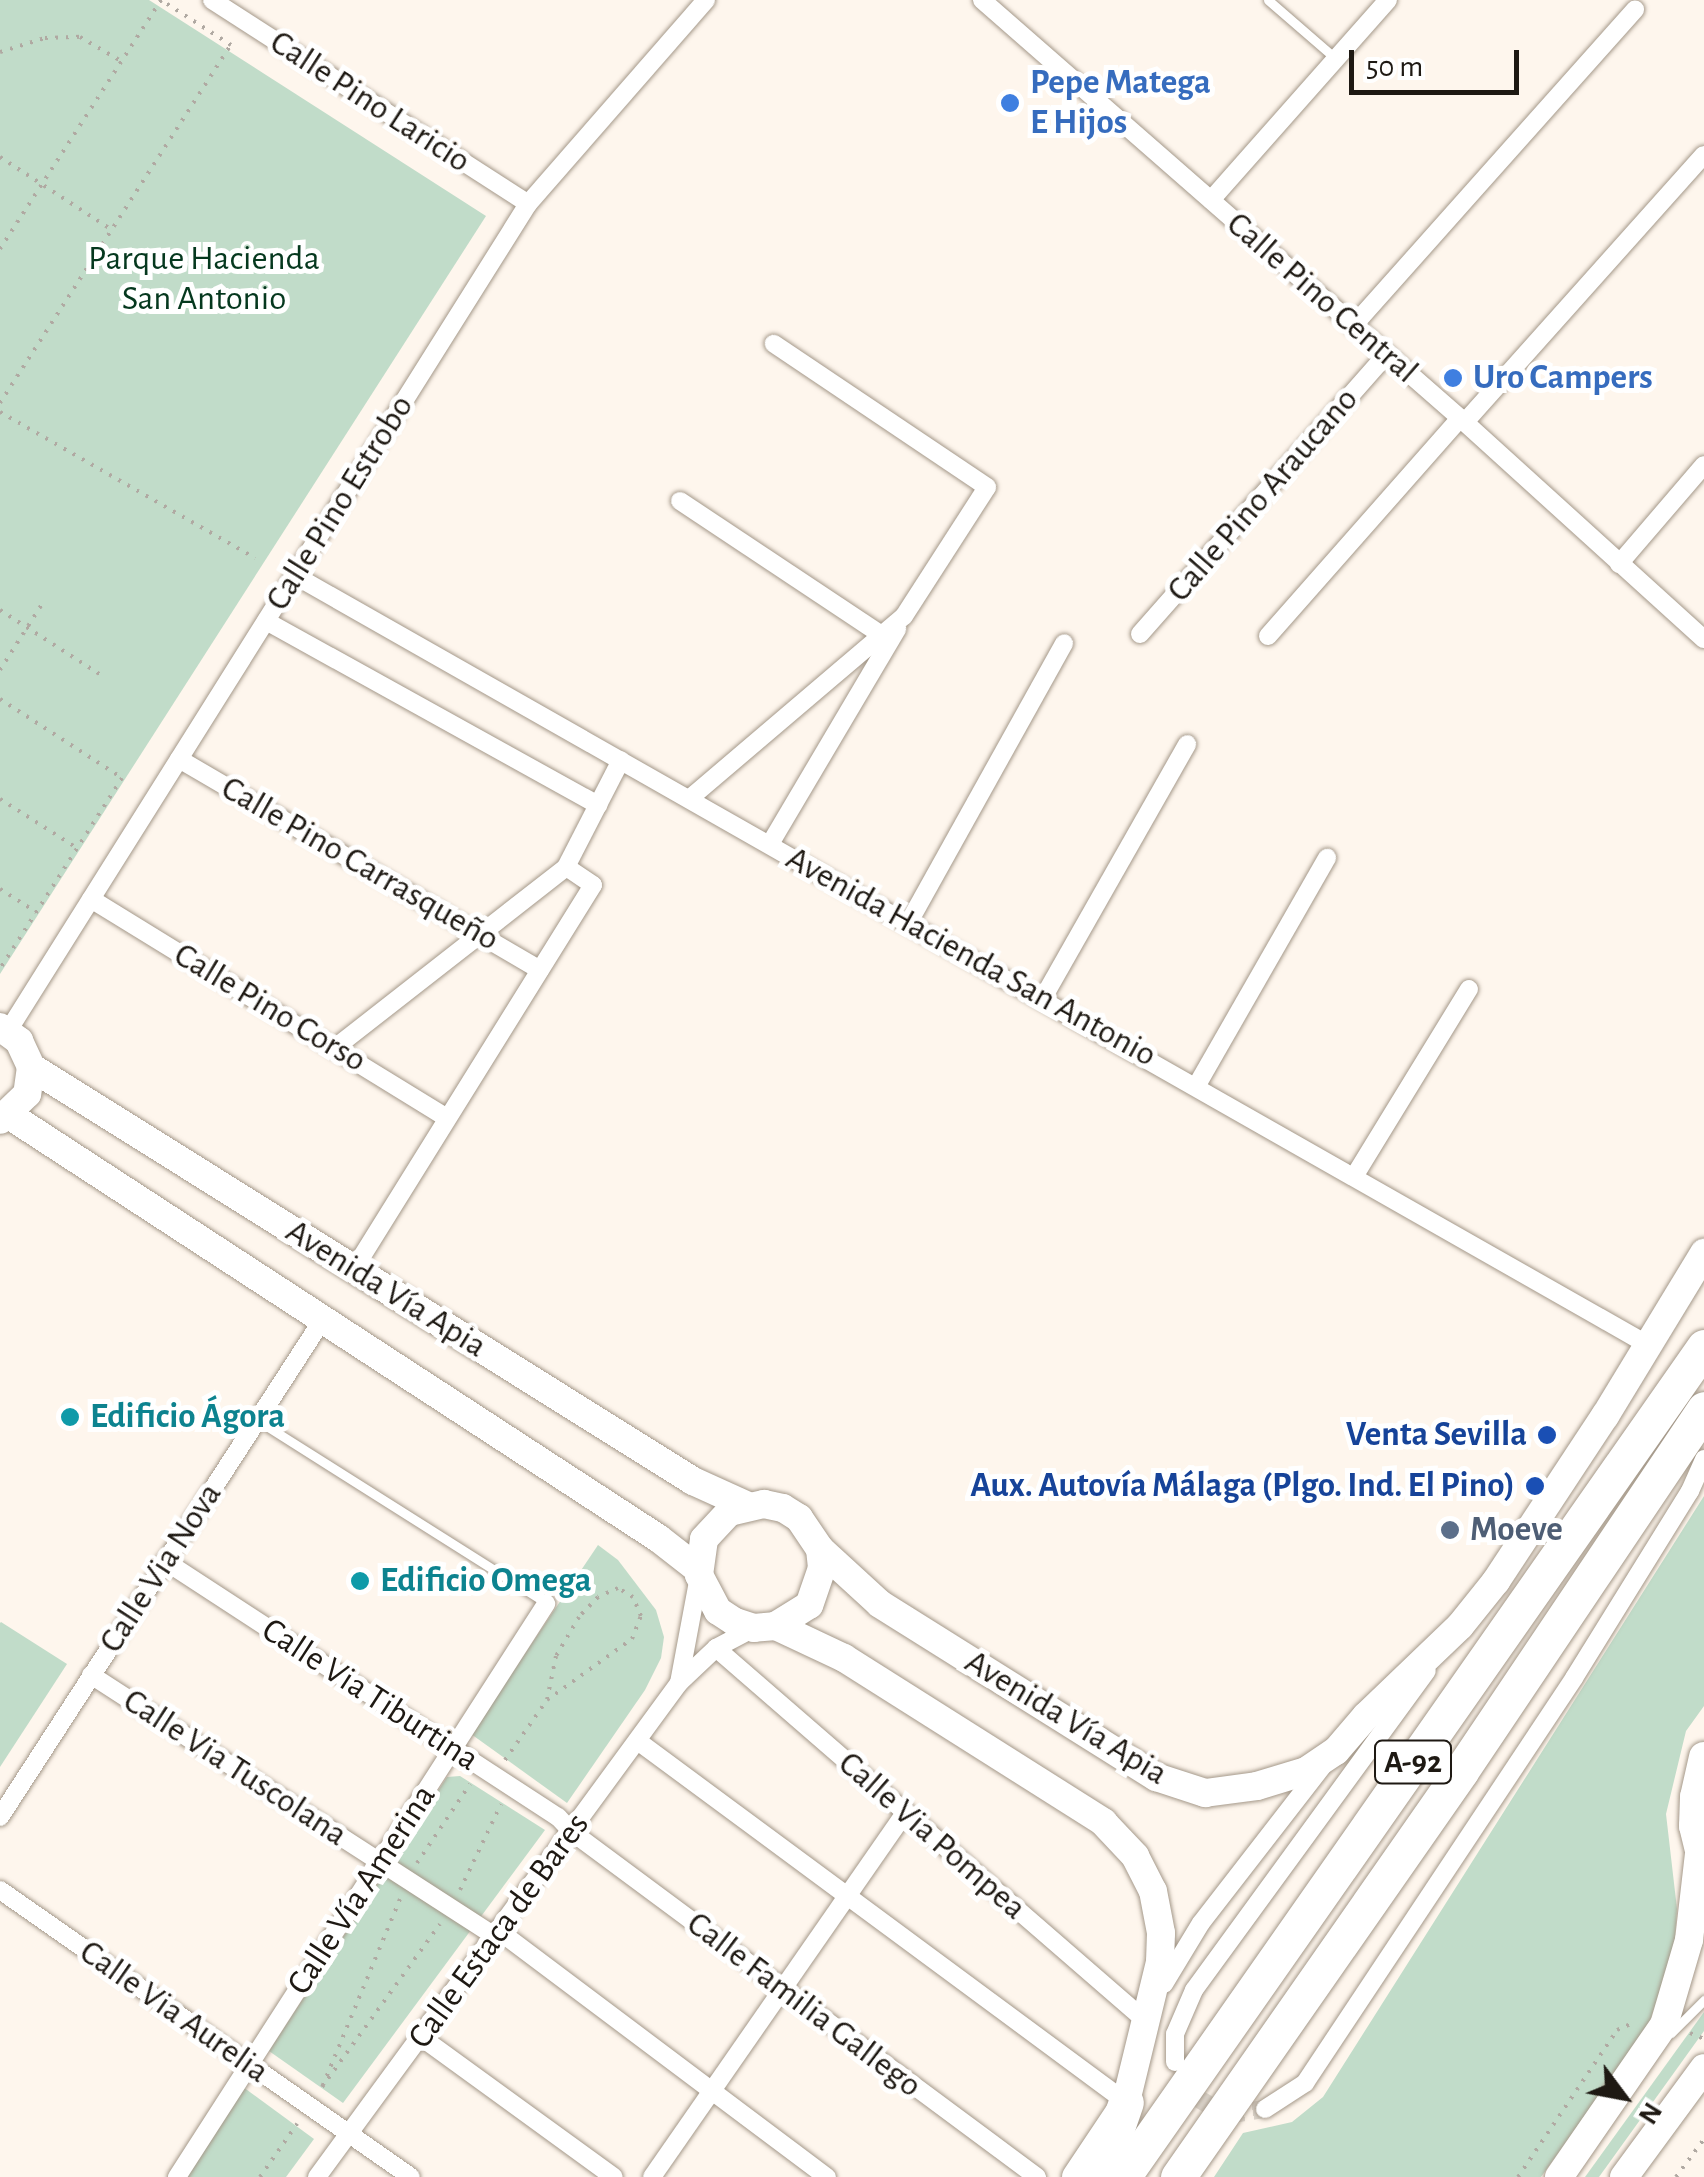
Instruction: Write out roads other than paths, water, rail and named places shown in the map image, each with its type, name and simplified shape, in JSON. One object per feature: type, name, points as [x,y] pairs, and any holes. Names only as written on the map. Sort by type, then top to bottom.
[{"type":"highway","name":"A-92","points":[[1123,2177],[1704,1347]]},
{"type":"highway","name":"A-92","points":[[1178,2177],[1704,1409]]},
{"type":"highway","points":[[1601,1564],[1704,1443]]},
{"type":"highway","points":[[1100,2177],[1126,2102]]},
{"type":"main road","points":[[1702,1861],[1694,1797],[1704,1757]]},
{"type":"street","name":"Calle Pino Laricio","points":[[212,0],[528,204]]},
{"type":"street","name":"Calle Pino Estrobo","points":[[4,1029],[91,898],[528,204],[706,0]]},
{"type":"street","name":"Calle Pino Central","points":[[982,0],[1463,420],[1704,639]]},
{"type":"street","points":[[1211,200],[1388,0]]},
{"type":"street","points":[[1352,326],[1634,8]]},
{"type":"street","points":[[1268,636],[1704,155]]},
{"type":"street","points":[[770,844],[904,616],[987,487],[774,344]]},
{"type":"street","name":"Calle Pino Araucano","points":[[1140,634],[1386,355]]},
{"type":"street","points":[[1619,564],[1704,465]]},
{"type":"street","points":[[680,501],[882,636]]},
{"type":"street","name":"Avenida Hacienda San Antonio","points":[[294,576],[1646,1343]]},
{"type":"street","points":[[690,799],[904,616]]},
{"type":"street","points":[[266,621],[598,806]]},
{"type":"street","points":[[909,922],[1064,642]]},
{"type":"street","points":[[1043,998],[1187,744]]},
{"type":"street","name":"Calle Pino Carrasqueño","points":[[179,759],[540,970]]},
{"type":"street","points":[[336,1047],[566,867],[621,760]]},
{"type":"street","points":[[1197,1085],[1326,858]]},
{"type":"street","points":[[354,1269],[593,885],[566,867]]},
{"type":"street","name":"Calle Pino Corso","points":[[91,898],[447,1118]]},
{"type":"street","points":[[1355,1175],[1469,989]]},
{"type":"street","points":[[4,1029],[27,1053],[30,1067],[26,1094],[4,1118]]},
{"type":"street","name":"Avenida Vía Apia","points":[[30,1067],[693,1481],[746,1506]]},
{"type":"street","name":"Avenida Vía Apia","points":[[4,1118],[658,1538],[699,1572]]},
{"type":"street","points":[[1175,2062],[1175,2034],[1194,1990],[1496,1581],[1605,1416],[1704,1253]]},
{"type":"street","name":"Calle Via Nova","points":[[0,1817],[322,1319]]},
{"type":"street","points":[[1265,2109],[1305,2083],[1574,1678],[1690,1491],[1704,1459]]},
{"type":"street","points":[[764,1504],[800,1518],[820,1549],[818,1588],[794,1618],[765,1627],[718,1611],[699,1572],[704,1539],[715,1524],[746,1506],[764,1504]]},
{"type":"street","name":"Avenida Vía Apia","points":[[820,1549],[880,1604],[1156,1777],[1205,1792],[1257,1786],[1306,1772],[1336,1752]]},
{"type":"street","name":"Calle Via Tiburtina","points":[[165,1561],[558,1816],[572,1832]]},
{"type":"street","name":"Calle Estaca de Bares","points":[[679,1683],[699,1572]]},
{"type":"street","name":"Calle Vía Amerina","points":[[177,2177],[546,1604]]},
{"type":"street","points":[[1146,2025],[1172,1968],[1277,1820],[1366,1716],[1460,1626]]},
{"type":"street","name":"Avenida Vía Apia","points":[[765,1627],[844,1658],[1086,1812],[1135,1856],[1153,1892],[1161,1933],[1160,1962],[1126,2102],[1076,2177]]},
{"type":"street","name":"Calle Estaca de Bares","points":[[318,2177],[679,1683],[716,1648],[765,1627]]},
{"type":"street","name":"Calle Via Pompea","points":[[716,1648],[1146,2025]]},
{"type":"street","name":"Calle Via Tuscolana","points":[[90,1675],[408,1880],[498,1933],[827,2177]]},
{"type":"street","points":[[639,1742],[1126,2102]]},
{"type":"street","points":[[652,2177],[906,1812]]},
{"type":"street","name":"Calle Familia Gallego","points":[[572,1832],[1037,2177]]},
{"type":"street","points":[[1559,2177],[1648,2031],[1689,1940],[1702,1861]]},
{"type":"street","name":"Calle Via Aurelia","points":[[0,1890],[410,2177]]},
{"type":"street","points":[[420,2037],[614,2177]]},
{"type":"street","points":[[1624,2177],[1704,2068]]},
{"type":"lane","points":[[1268,0],[1336,60]]},
{"type":"lane","points":[[257,1420],[546,1604]]},
{"type":"lane","points":[[1648,2031],[1692,2017],[1704,2000]]},
{"type":"tunnel","points":[[1186,2085],[1194,2096],[1226,2115],[1265,2109]]},
{"type":"place","name":"Pepe Matega E Hijos","points":[[1010,103]]},
{"type":"place","name":"Uro Campers","points":[[1453,378]]},
{"type":"place","name":"Edificio Ágora","points":[[70,1417]]},
{"type":"place","name":"Venta Sevilla","points":[[1547,1435]]},
{"type":"place","name":"Aux. Autovía Málaga (Plgo. Ind. El Pino)","points":[[1535,1486]]},
{"type":"place","name":"Moeve","points":[[1450,1530]]},
{"type":"place","name":"Edificio Omega","points":[[360,1581]]},
{"type":"park label","name":"Parque Hacienda San Antonio","points":[[204,279]]}]
